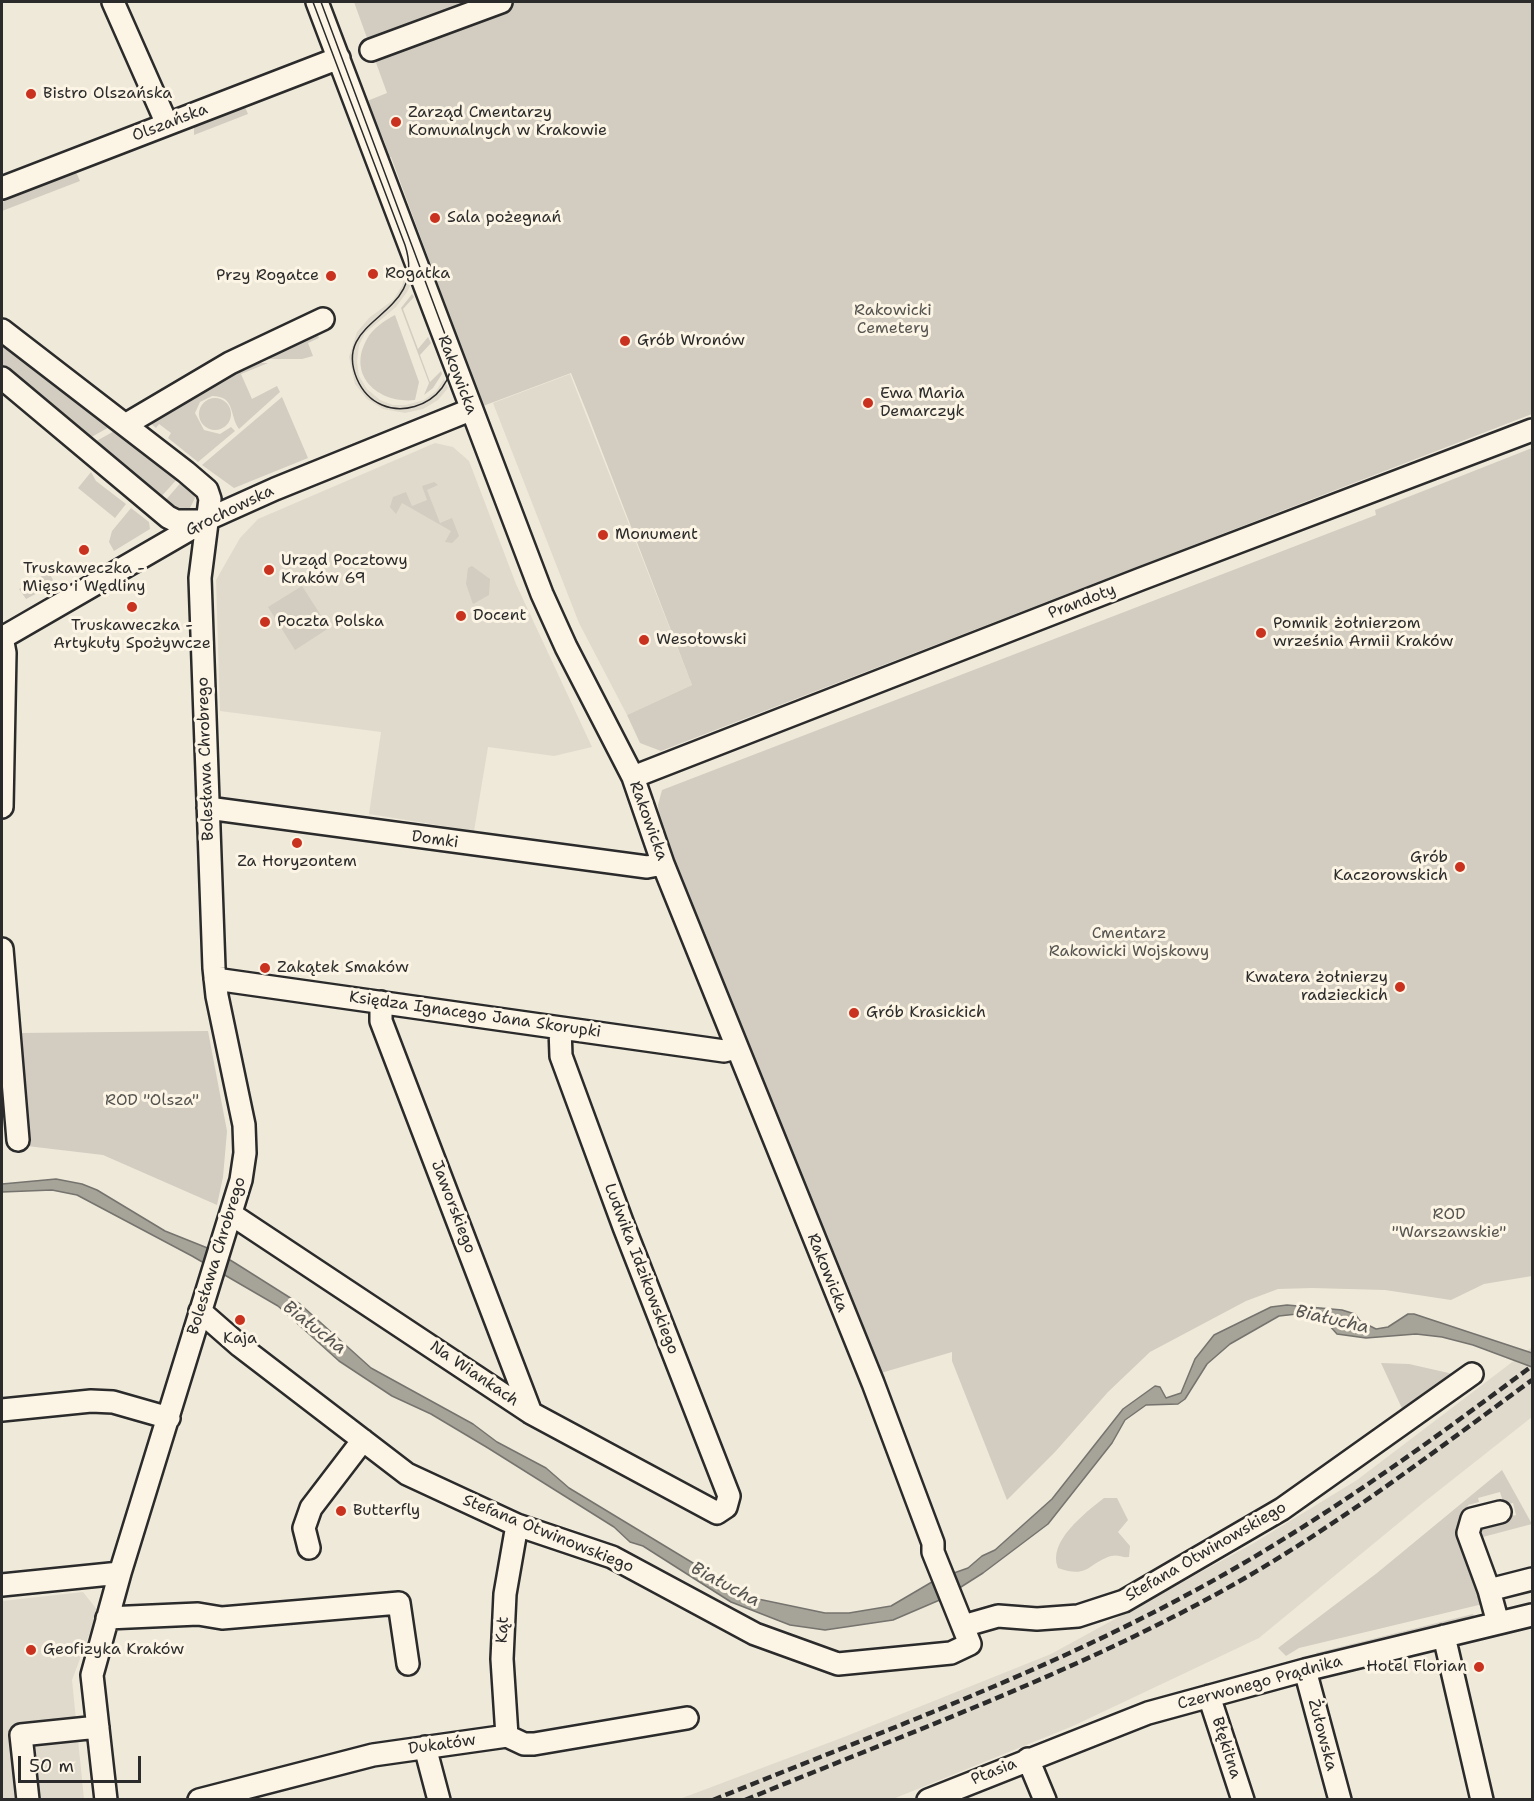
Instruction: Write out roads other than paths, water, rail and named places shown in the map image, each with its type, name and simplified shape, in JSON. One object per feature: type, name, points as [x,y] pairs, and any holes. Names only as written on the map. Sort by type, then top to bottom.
[{"type":"street","points":[[113,2],[167,124]]},
{"type":"street","name":"Rakowicka","points":[[317,2],[470,410],[550,612],[633,777],[663,864],[877,1393],[933,1543],[933,1552],[964,1629]]},
{"type":"street","points":[[371,50],[501,2]]},
{"type":"street","name":"Olszańska","points":[[2,188],[339,58]]},
{"type":"street","points":[[2,330],[125,425],[230,363],[323,319]]},
{"type":"street","points":[[2,378],[168,517],[176,521],[206,520]]},
{"type":"street","name":"Grochowska","points":[[2,638],[206,520],[275,489],[470,410]]},
{"type":"street","name":"Bolesława Chrobrego","points":[[106,1800],[92,1675],[120,1573],[242,1174],[244,1125],[215,979],[200,578],[210,499],[207,490],[125,425]]},
{"type":"street","name":"Prandoty","points":[[633,777],[1533,430]]},
{"type":"street","points":[[2,638],[4,653],[2,807]]},
{"type":"street","name":"Domki","points":[[208,808],[636,866],[647,867],[663,864]]},
{"type":"street","points":[[2,949],[2,984],[10,1035],[18,1140]]},
{"type":"street","name":"Księdza Ignacego Jana Skorupki","points":[[215,979],[724,1051],[736,1048]]},
{"type":"street","name":"Jaworskiego","points":[[381,1002],[381,1021],[531,1413]]},
{"type":"street","name":"Ludwika Idzikowskiego","points":[[560,1028],[561,1056],[624,1227],[729,1496],[726,1507]]},
{"type":"street","name":"Na Wiankach","points":[[229,1219],[531,1413],[717,1513],[726,1507]]},
{"type":"street","name":"Stefana Otwinowskiego","points":[[202,1302],[363,1440],[407,1474],[517,1525],[612,1557],[661,1581],[723,1619],[755,1634],[838,1664],[951,1653],[964,1629],[998,1616],[1036,1619],[1078,1616],[1124,1601],[1282,1509],[1472,1374]]},
{"type":"street","points":[[2,1410],[92,1401],[113,1402],[169,1418]]},
{"type":"street","points":[[309,1548],[304,1528],[311,1508],[363,1440]]},
{"type":"street","points":[[1498,1623],[1489,1590],[1467,1533],[1472,1519],[1500,1512]]},
{"type":"street","name":"Kąt","points":[[507,1736],[502,1659],[505,1594],[517,1525]]},
{"type":"street","points":[[2,1586],[120,1573]]},
{"type":"street","points":[[1489,1590],[1533,1579]]},
{"type":"street","points":[[107,1618],[198,1614],[222,1618],[399,1603],[408,1664]]},
{"type":"street","name":"Czerwonego Prądnika","points":[[1028,1759],[1138,1716],[1305,1670],[1533,1615]]},
{"type":"street","points":[[1444,1636],[1482,1800]]},
{"type":"street","name":"Żułowska","points":[[1305,1670],[1340,1800]]},
{"type":"street","name":"Błękitna","points":[[1209,1696],[1243,1800]]},
{"type":"street","name":"Dukatów","points":[[200,1800],[373,1755],[507,1736],[524,1744],[534,1744],[687,1718]]},
{"type":"street","points":[[28,1800],[21,1735],[98,1727]]},
{"type":"street","points":[[425,1747],[439,1800]]},
{"type":"street","points":[[1028,1759],[1045,1800]]},
{"type":"street","name":"Ptasia","points":[[928,1800],[1028,1759]]},
{"type":"water","name":"Białucha","points":[[56,1179],[82,1184],[97,1190],[165,1231],[215,1251],[235,1263],[300,1304],[371,1368],[473,1424],[497,1442],[546,1468],[569,1488],[726,1583],[758,1599],[825,1613],[849,1613],[891,1606],[937,1579],[968,1568],[982,1556],[995,1550],[1052,1499],[1123,1409],[1155,1386],[1160,1387],[1166,1398],[1181,1393],[1195,1359],[1214,1335],[1271,1307],[1287,1305],[1342,1310],[1355,1314],[1360,1321],[1376,1329],[1388,1327],[1408,1314],[1414,1314],[1532,1353],[1532,1367],[1473,1345],[1442,1337],[1416,1334],[1366,1338],[1337,1334],[1328,1324],[1318,1323],[1297,1314],[1279,1316],[1230,1344],[1207,1364],[1185,1399],[1178,1404],[1146,1405],[1125,1420],[1112,1443],[1048,1524],[983,1573],[942,1599],[893,1620],[825,1630],[790,1625],[731,1602],[643,1546],[630,1542],[614,1527],[488,1448],[431,1414],[392,1396],[339,1361],[278,1306],[192,1256],[77,1195],[52,1190],[2,1192],[2,1184]]},
{"type":"tram line","points":[[313,2],[405,245],[409,269],[404,288],[393,303],[356,341],[352,358],[357,379],[368,395],[382,405],[398,409],[415,406],[430,399],[442,388],[450,372],[452,353],[321,2]]},
{"type":"railway","points":[[713,1800],[1008,1680],[1181,1598],[1273,1546],[1361,1489],[1532,1366]]},
{"type":"railway","points":[[745,1800],[1046,1677],[1106,1650],[1222,1591],[1342,1517],[1532,1380]]},
{"type":"place","name":"Bistro Olszańska","points":[[31,94]]},
{"type":"place","name":"Zarząd Cmentarzy Komunalnych w Krakowie","points":[[396,122]]},
{"type":"place","name":"Sala pożegnań","points":[[435,218]]},
{"type":"place","name":"Rogatka","points":[[373,274]]},
{"type":"place","name":"Przy Rogatce","points":[[331,276]]},
{"type":"place","name":"Grób Wronów","points":[[625,341]]},
{"type":"place","name":"Ewa Maria Demarczyk","points":[[868,403]]},
{"type":"place","name":"Monument","points":[[603,535]]},
{"type":"place","name":"Truskaweczka - Mięso i Wędliny","points":[[84,550]]},
{"type":"place","name":"Urząd Pocztowy Kraków 69","points":[[269,570]]},
{"type":"place","name":"Truskaweczka - Artykuły Spożywcze","points":[[132,607]]},
{"type":"place","name":"Docent","points":[[461,616]]},
{"type":"place","name":"Poczta Polska","points":[[265,622]]},
{"type":"place","name":"Pomnik żołnierzom września Armii Kraków","points":[[1261,633]]},
{"type":"place","name":"Wesołowski","points":[[644,640]]},
{"type":"place","name":"Za Horyzontem","points":[[297,843]]},
{"type":"place","name":"Grób Kaczorowskich","points":[[1460,867]]},
{"type":"place","name":"Zakątek Smaków","points":[[265,968]]},
{"type":"place","name":"Kwatera żołnierzy radzieckich","points":[[1400,987]]},
{"type":"place","name":"Grób Krasickich","points":[[854,1013]]},
{"type":"place","name":"Kaja","points":[[240,1320]]},
{"type":"place","name":"Butterfly","points":[[341,1511]]},
{"type":"place","name":"Geofizyka Kraków","points":[[31,1650]]},
{"type":"place","name":"Hotel Florian","points":[[1479,1667]]},
{"type":"park label","name":"Rakowicki Cemetery","points":[[893,320]]},
{"type":"park label","name":"Cmentarz Rakowicki Wojskowy","points":[[1129,943]]},
{"type":"park label","name":"ROD \"Olsza\"","points":[[152,1101]]},
{"type":"park label","name":"ROD \"Warszawskie\"","points":[[1449,1224]]}]
